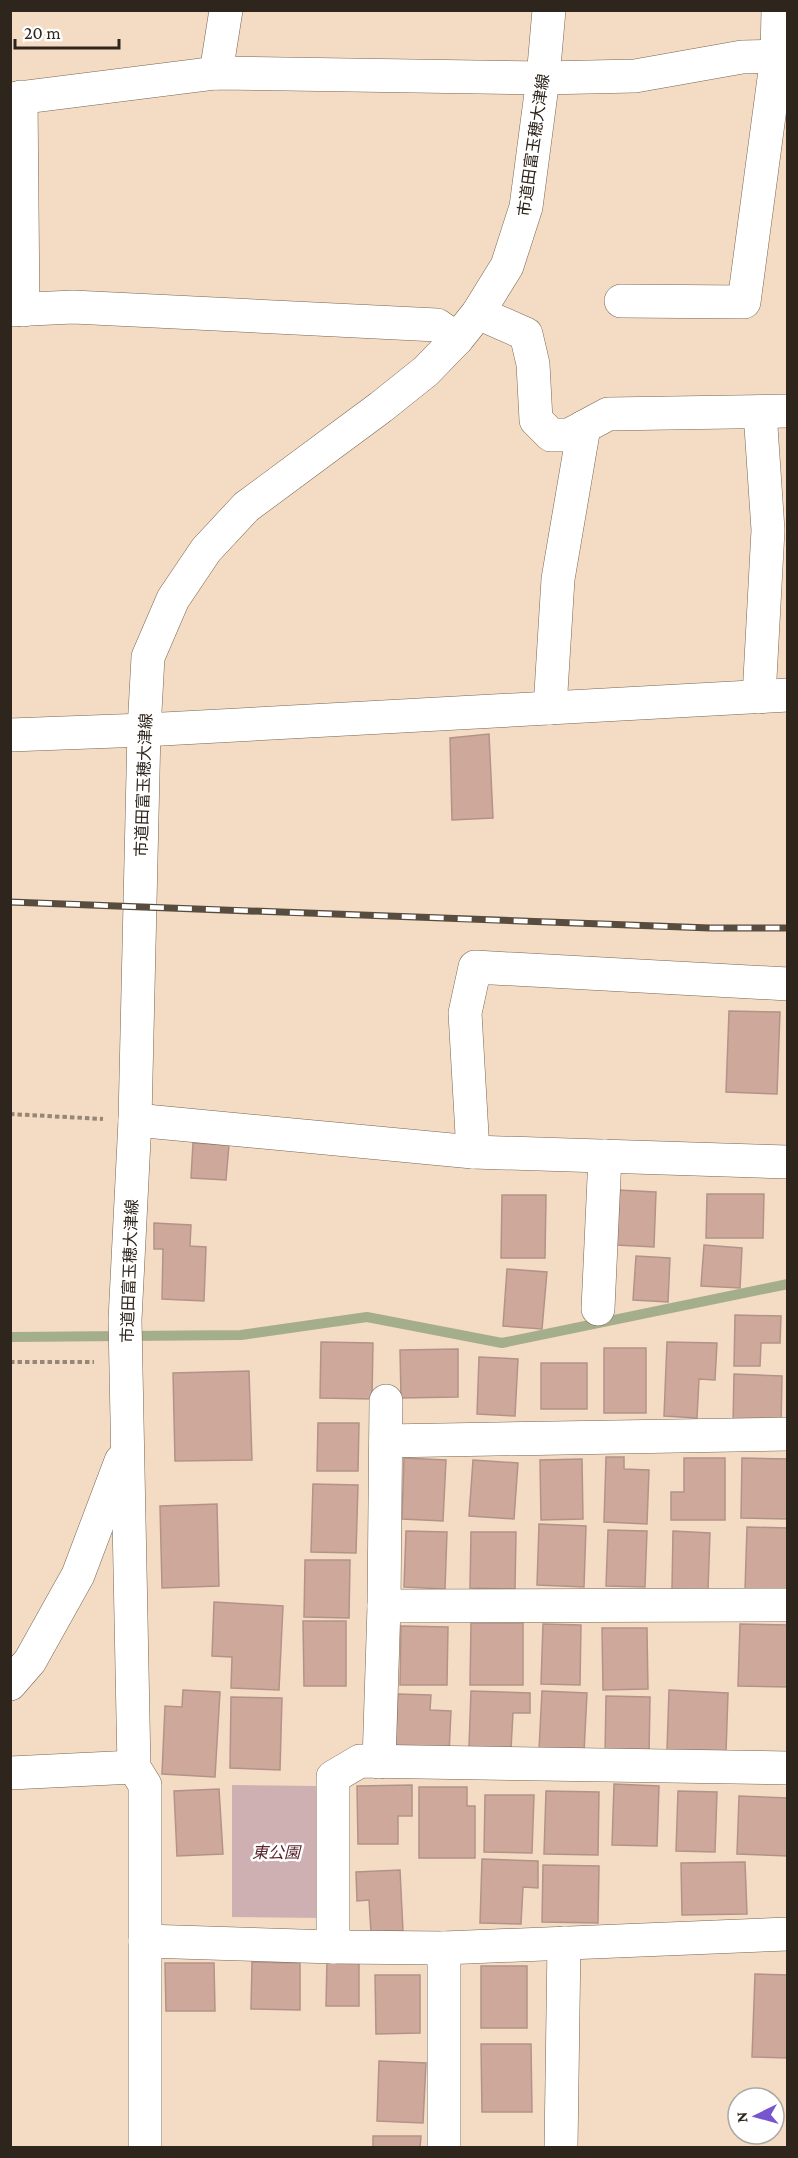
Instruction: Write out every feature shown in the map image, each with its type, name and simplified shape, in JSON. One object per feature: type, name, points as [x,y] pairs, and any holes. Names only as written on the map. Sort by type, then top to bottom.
[{"type":"street","points":[[216,73],[226,10]]},
{"type":"street","name":"市道田富玉穂大津線","points":[[10,1684],[30,1661],[78,1575],[127,1445],[125,1320],[135,1120],[144,730],[148,657],[173,599],[206,550],[246,507],[426,371],[478,313],[507,266],[526,207],[543,78],[549,10]]},
{"type":"street","points":[[621,301],[744,302],[782,56],[778,10]]},
{"type":"street","points":[[457,339],[437,325],[73,307],[17,310],[16,98],[216,73],[543,78],[635,76],[742,57],[782,56]]},
{"type":"street","points":[[10,735],[144,730],[773,696],[768,530],[774,411],[608,414],[569,435],[551,435],[536,420],[533,364],[526,334],[478,313]]},
{"type":"street","points":[[550,708],[558,579],[584,427]]},
{"type":"street","points":[[473,1152],[465,1013],[476,967],[788,984]]},
{"type":"street","points":[[135,1120],[473,1152],[788,1162]]},
{"type":"street","points":[[597,1309],[605,1156]]},
{"type":"street","points":[[379,1762],[384,1606],[386,1401]]},
{"type":"street","points":[[386,1441],[788,1434]]},
{"type":"street","points":[[127,1445],[135,1767],[145,1785],[145,2148]]},
{"type":"street","points":[[384,1606],[788,1605]]},
{"type":"street","points":[[333,1947],[333,1777],[360,1761],[788,1768]]},
{"type":"street","points":[[10,1773],[135,1767]]},
{"type":"street","points":[[145,1941],[444,1948],[788,1934]]},
{"type":"street","points":[[561,2148],[564,1943]]},
{"type":"street","points":[[444,1948],[444,2148]]},
{"type":"path","points":[[10,1114],[135,1120]]},
{"type":"path","points":[[10,1362],[126,1362]]},
{"type":"green space","name":"東公園","points":[[232,1785],[321,1786],[320,1918],[232,1917]]},
{"type":"building","points":[[489,734],[493,818],[452,820],[450,738]]},
{"type":"building","points":[[729,1011],[780,1012],[777,1094],[726,1092]]},
{"type":"building","points":[[193,1143],[229,1145],[226,1180],[191,1178]]},
{"type":"building","points":[[618,1190],[656,1192],[654,1247],[616,1245]]},
{"type":"building","points":[[707,1194],[764,1194],[763,1238],[706,1238]]},
{"type":"building","points":[[502,1195],[546,1195],[545,1258],[501,1258]]},
{"type":"building","points":[[154,1223],[191,1225],[190,1246],[206,1247],[204,1301],[162,1299],[163,1249],[154,1249]]},
{"type":"building","points":[[704,1245],[742,1248],[740,1288],[701,1286]]},
{"type":"building","points":[[636,1256],[670,1258],[668,1302],[633,1300]]},
{"type":"building","points":[[507,1269],[547,1272],[542,1329],[503,1326]]},
{"type":"building","points":[[735,1315],[781,1316],[780,1343],[761,1343],[760,1366],[734,1366]]},
{"type":"building","points":[[321,1342],[373,1343],[372,1399],[320,1398]]},
{"type":"building","points":[[667,1342],[717,1343],[715,1380],[699,1379],[697,1418],[664,1416]]},
{"type":"building","points":[[604,1348],[646,1348],[646,1413],[604,1413]]},
{"type":"building","points":[[458,1349],[458,1397],[401,1398],[400,1350]]},
{"type":"building","points":[[479,1357],[518,1359],[515,1416],[477,1414]]},
{"type":"building","points":[[541,1363],[587,1363],[587,1409],[541,1409]]},
{"type":"building","points":[[249,1371],[252,1460],[175,1461],[173,1373]]},
{"type":"building","points":[[734,1374],[782,1376],[781,1426],[733,1425]]},
{"type":"building","points":[[318,1423],[359,1423],[358,1471],[317,1471]]},
{"type":"building","points":[[606,1457],[624,1457],[624,1469],[649,1470],[647,1524],[604,1522]]},
{"type":"building","points":[[404,1458],[446,1460],[443,1521],[402,1519]]},
{"type":"building","points":[[684,1458],[725,1458],[725,1520],[671,1520],[671,1492],[684,1492]]},
{"type":"building","points":[[742,1458],[788,1459],[788,1519],[741,1518]]},
{"type":"building","points":[[582,1459],[583,1519],[541,1520],[540,1460]]},
{"type":"building","points":[[473,1460],[518,1463],[514,1519],[469,1516]]},
{"type":"building","points":[[313,1484],[358,1485],[356,1553],[311,1552]]},
{"type":"building","points":[[217,1504],[219,1586],[162,1588],[160,1506]]},
{"type":"building","points":[[539,1524],[586,1526],[584,1587],[537,1585]]},
{"type":"building","points":[[747,1527],[788,1528],[787,1592],[745,1590]]},
{"type":"building","points":[[608,1530],[647,1531],[645,1587],[606,1586]]},
{"type":"building","points":[[406,1531],[447,1532],[445,1589],[404,1587]]},
{"type":"building","points":[[673,1531],[710,1533],[708,1590],[672,1589]]},
{"type":"building","points":[[471,1532],[516,1532],[515,1589],[470,1588]]},
{"type":"building","points":[[305,1560],[350,1560],[349,1618],[304,1617]]},
{"type":"building","points":[[214,1602],[283,1606],[279,1690],[231,1688],[232,1657],[212,1656]]},
{"type":"building","points":[[303,1621],[346,1621],[346,1686],[304,1686]]},
{"type":"building","points":[[471,1623],[523,1623],[523,1685],[470,1685]]},
{"type":"building","points":[[543,1624],[581,1625],[580,1685],[541,1684]]},
{"type":"building","points":[[740,1624],[788,1625],[788,1687],[738,1686]]},
{"type":"building","points":[[401,1626],[448,1627],[447,1685],[400,1685]]},
{"type":"building","points":[[602,1628],[647,1628],[648,1689],[603,1690]]},
{"type":"building","points":[[183,1690],[220,1692],[215,1777],[162,1774],[165,1706],[182,1707]]},
{"type":"building","points":[[669,1690],[728,1693],[726,1753],[667,1750]]},
{"type":"building","points":[[471,1691],[530,1693],[530,1713],[513,1713],[511,1749],[469,1747]]},
{"type":"building","points":[[542,1691],[587,1693],[584,1753],[539,1750]]},
{"type":"building","points":[[398,1694],[431,1695],[430,1710],[451,1711],[449,1754],[395,1752]]},
{"type":"building","points":[[606,1696],[650,1697],[649,1756],[605,1755]]},
{"type":"building","points":[[231,1697],[282,1698],[280,1770],[230,1768]]},
{"type":"building","points":[[614,1784],[659,1786],[657,1846],[612,1845]]},
{"type":"building","points":[[412,1785],[412,1816],[398,1816],[398,1844],[358,1844],[357,1786]]},
{"type":"building","points":[[419,1787],[467,1787],[467,1806],[475,1806],[475,1858],[419,1858]]},
{"type":"building","points":[[219,1789],[223,1854],[177,1856],[174,1791]]},
{"type":"building","points":[[546,1791],[599,1792],[598,1855],[544,1854]]},
{"type":"building","points":[[678,1791],[717,1792],[715,1852],[676,1851]]},
{"type":"building","points":[[485,1795],[534,1795],[532,1853],[484,1852]]},
{"type":"building","points":[[739,1796],[788,1798],[788,1856],[737,1854]]},
{"type":"building","points":[[482,1859],[538,1861],[538,1888],[523,1887],[521,1924],[480,1923]]},
{"type":"building","points":[[745,1862],[747,1914],[682,1915],[681,1863]]},
{"type":"building","points":[[543,1865],[599,1866],[598,1923],[542,1922]]},
{"type":"building","points":[[400,1870],[403,1931],[371,1932],[369,1900],[357,1901],[356,1872]]},
{"type":"building","points":[[327,1958],[359,1959],[359,2006],[326,2006]]},
{"type":"building","points":[[252,1962],[300,1963],[300,2010],[251,2009]]},
{"type":"building","points":[[165,1963],[214,1963],[215,2011],[166,2011]]},
{"type":"building","points":[[481,1966],[527,1966],[527,2028],[481,2028]]},
{"type":"building","points":[[755,1974],[788,1975],[788,2058],[752,2057]]},
{"type":"building","points":[[375,1975],[420,1975],[420,2033],[376,2034]]},
{"type":"building","points":[[481,2044],[531,2044],[532,2112],[482,2112]]},
{"type":"building","points":[[379,2061],[426,2063],[423,2123],[377,2121]]},
{"type":"building","points":[[373,2136],[421,2136],[420,2148],[373,2148]]},
{"type":"waterway","points":[[10,1337],[241,1335],[367,1317],[502,1343],[788,1284]]},
{"type":"railway","points":[[10,902],[710,928],[788,928]]}]
